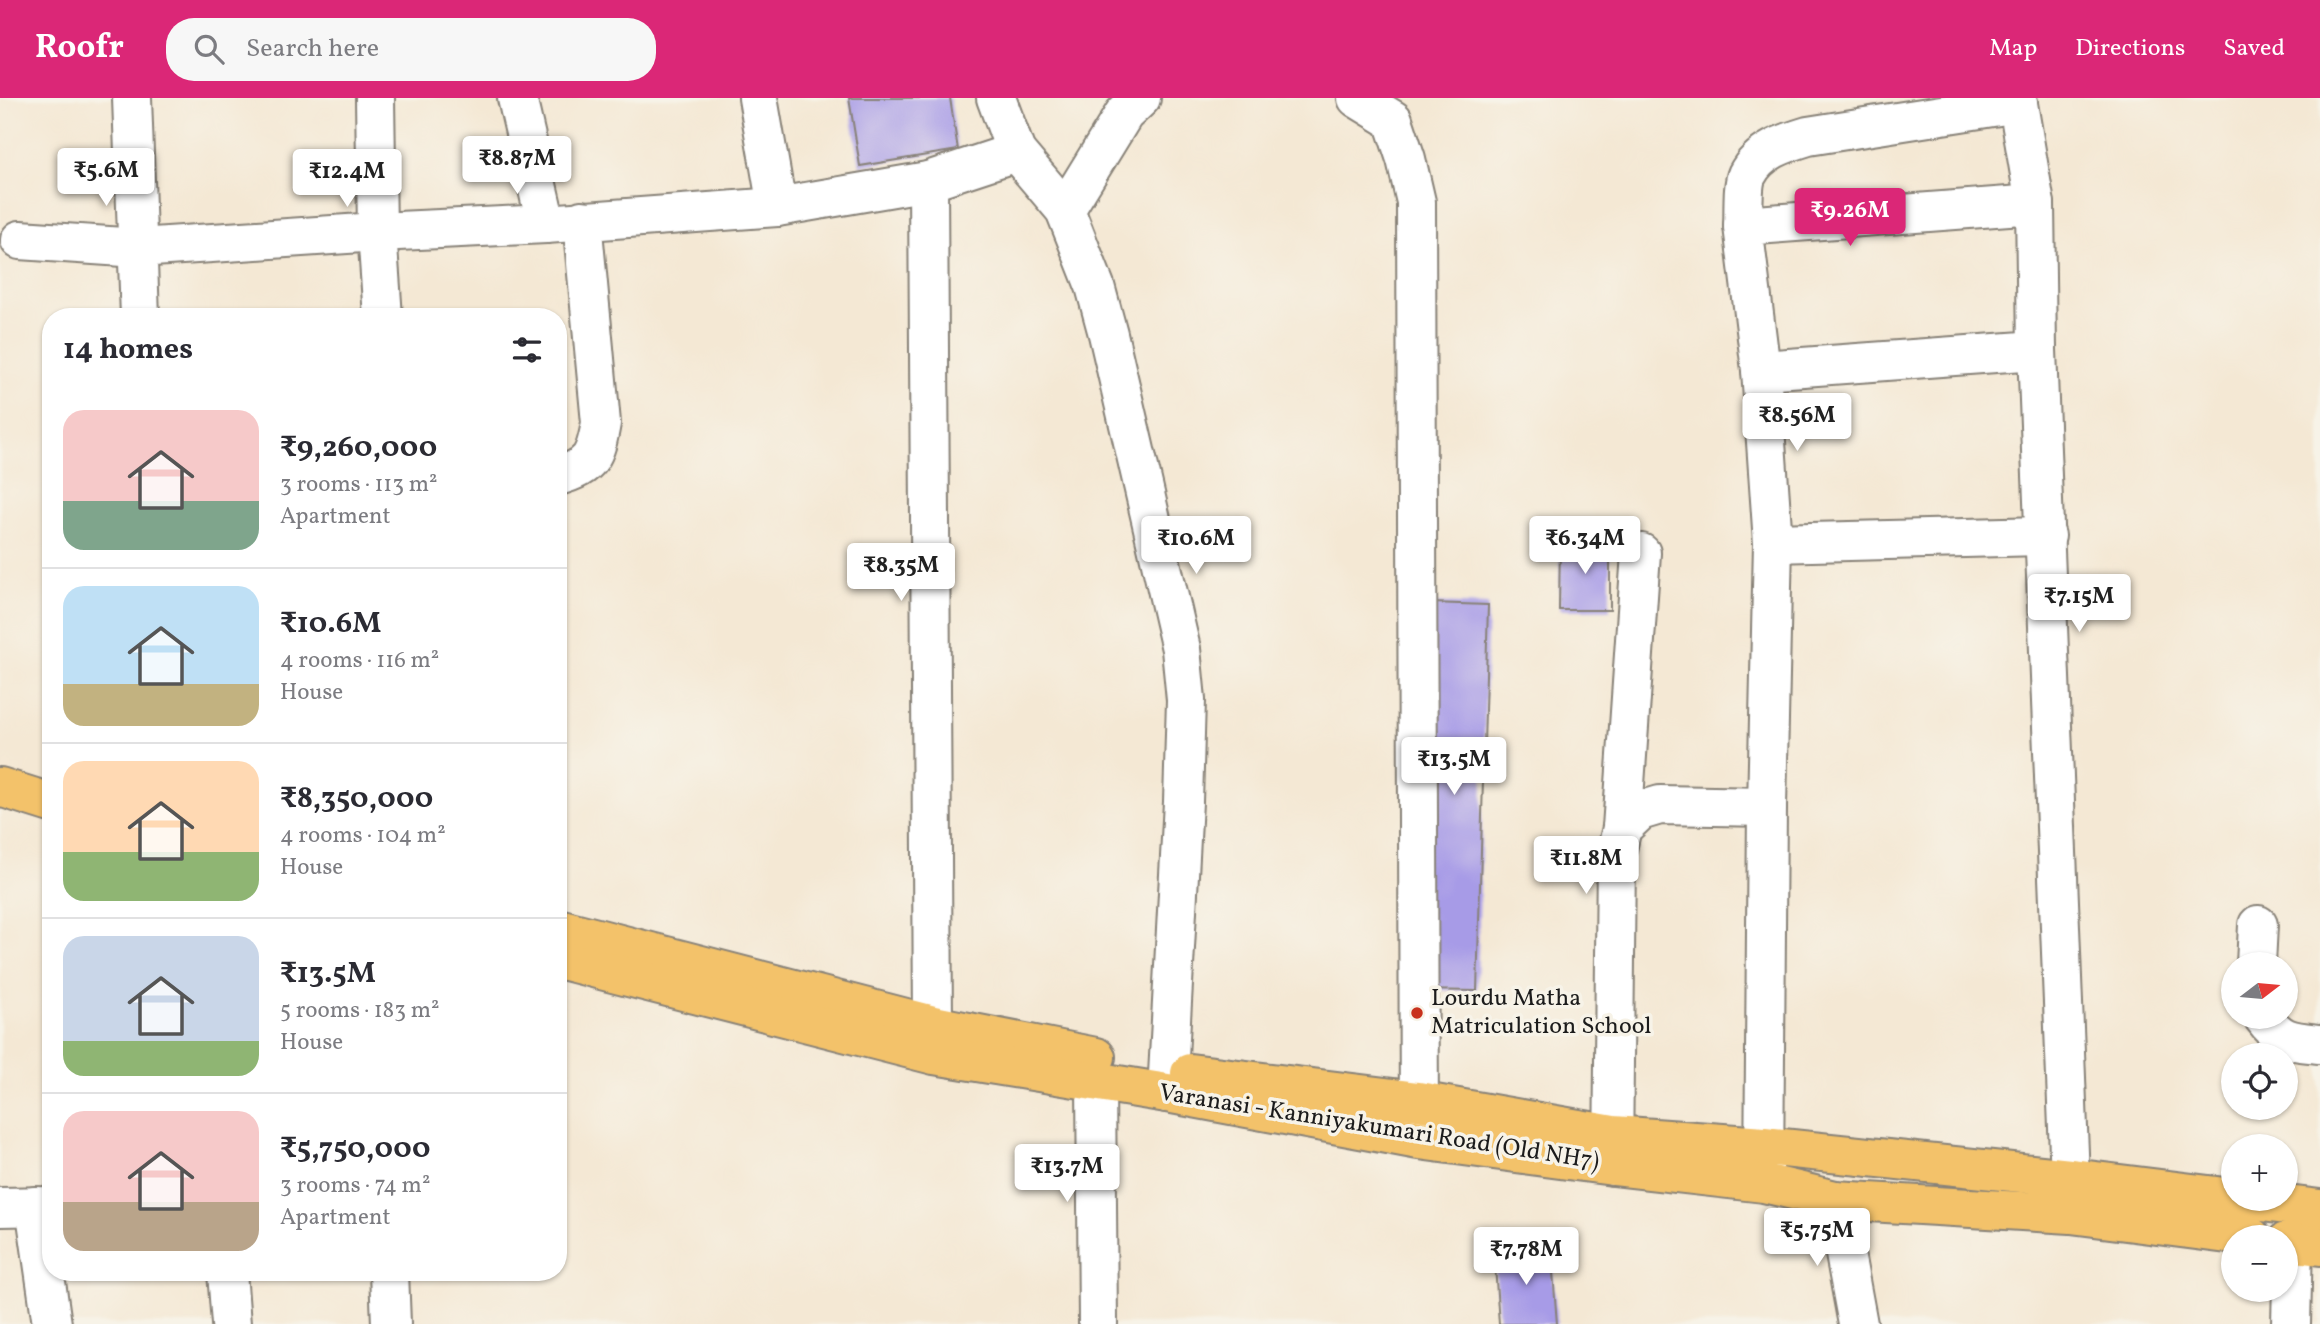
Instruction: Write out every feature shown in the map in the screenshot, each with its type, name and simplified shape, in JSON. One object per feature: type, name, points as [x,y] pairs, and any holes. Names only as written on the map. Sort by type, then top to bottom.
[{"type":"main road","points":[[0,765],[42,778]]},
{"type":"main road","points":[[0,787],[42,800]]},
{"type":"main road","points":[[567,930],[933,1025],[1168,1082],[1418,1101],[1613,1151]]},
{"type":"main road","name":"Varanasi - Kanniyakumari Road (Old NH7)","points":[[567,960],[934,1055],[1096,1083],[1168,1082],[1419,1140],[1613,1151],[1764,1165],[1835,1200],[2071,1214],[2221,1233]]},
{"type":"main road","points":[[1764,1165],[2070,1178],[2221,1196]]},
{"type":"main road","points":[[2298,1206],[2320,1209]]},
{"type":"street","points":[[132,98],[140,308]]},
{"type":"street","points":[[375,98],[377,232],[382,308]]},
{"type":"street","points":[[517,98],[564,222],[601,423],[596,451],[583,466],[567,472]]},
{"type":"street","points":[[758,98],[778,207]]},
{"type":"street","points":[[996,98],[1016,152],[1065,210],[1095,286],[1181,649],[1186,700],[1183,802],[1168,1082]]},
{"type":"street","points":[[1065,210],[1124,114],[1141,98]]},
{"type":"street","points":[[1357,98],[1396,109],[1416,202],[1419,1140]]},
{"type":"street","points":[[1764,1165],[1767,807],[1773,543],[1760,370],[1743,226],[1747,176],[1759,160],[1777,145],[1808,136],[2018,101],[2035,204],[2037,350],[2070,1178]]},
{"type":"street","points":[[20,240],[138,248],[778,207],[928,181],[1016,152]]},
{"type":"street","points":[[928,181],[933,1025]]},
{"type":"street","points":[[1743,226],[2035,204]]},
{"type":"street","points":[[1760,370],[2037,350]]},
{"type":"street","points":[[1773,543],[2046,536]]},
{"type":"street","points":[[1613,1151],[1616,853],[1622,828],[1641,553]]},
{"type":"street","points":[[1622,828],[1640,811],[1660,805],[1767,807]]},
{"type":"street","points":[[2257,952],[2258,925]]},
{"type":"street","points":[[2274,1029],[2289,1041],[2320,1044]]},
{"type":"street","points":[[1096,1083],[1098,1324]]},
{"type":"street","points":[[1835,1200],[1858,1324]]},
{"type":"street","points":[[29,1206],[42,1273]]},
{"type":"street","points":[[2291,1324],[2300,1244]]},
{"type":"street","points":[[44,1281],[52,1324]]},
{"type":"street","points":[[228,1281],[231,1324]]},
{"type":"street","points":[[389,1281],[391,1324]]},
{"type":"building","points":[[849,98],[950,98],[958,150],[860,166]]},
{"type":"building","points":[[1560,541],[1610,541],[1610,610],[1559,610]]},
{"type":"building","points":[[1431,603],[1488,605],[1477,991],[1420,990]]},
{"type":"building","points":[[1551,1247],[1557,1324],[1499,1324],[1494,1251]]},
{"type":"place","name":"Lourdu Matha Matriculation School","points":[[1417,1013]]}]
